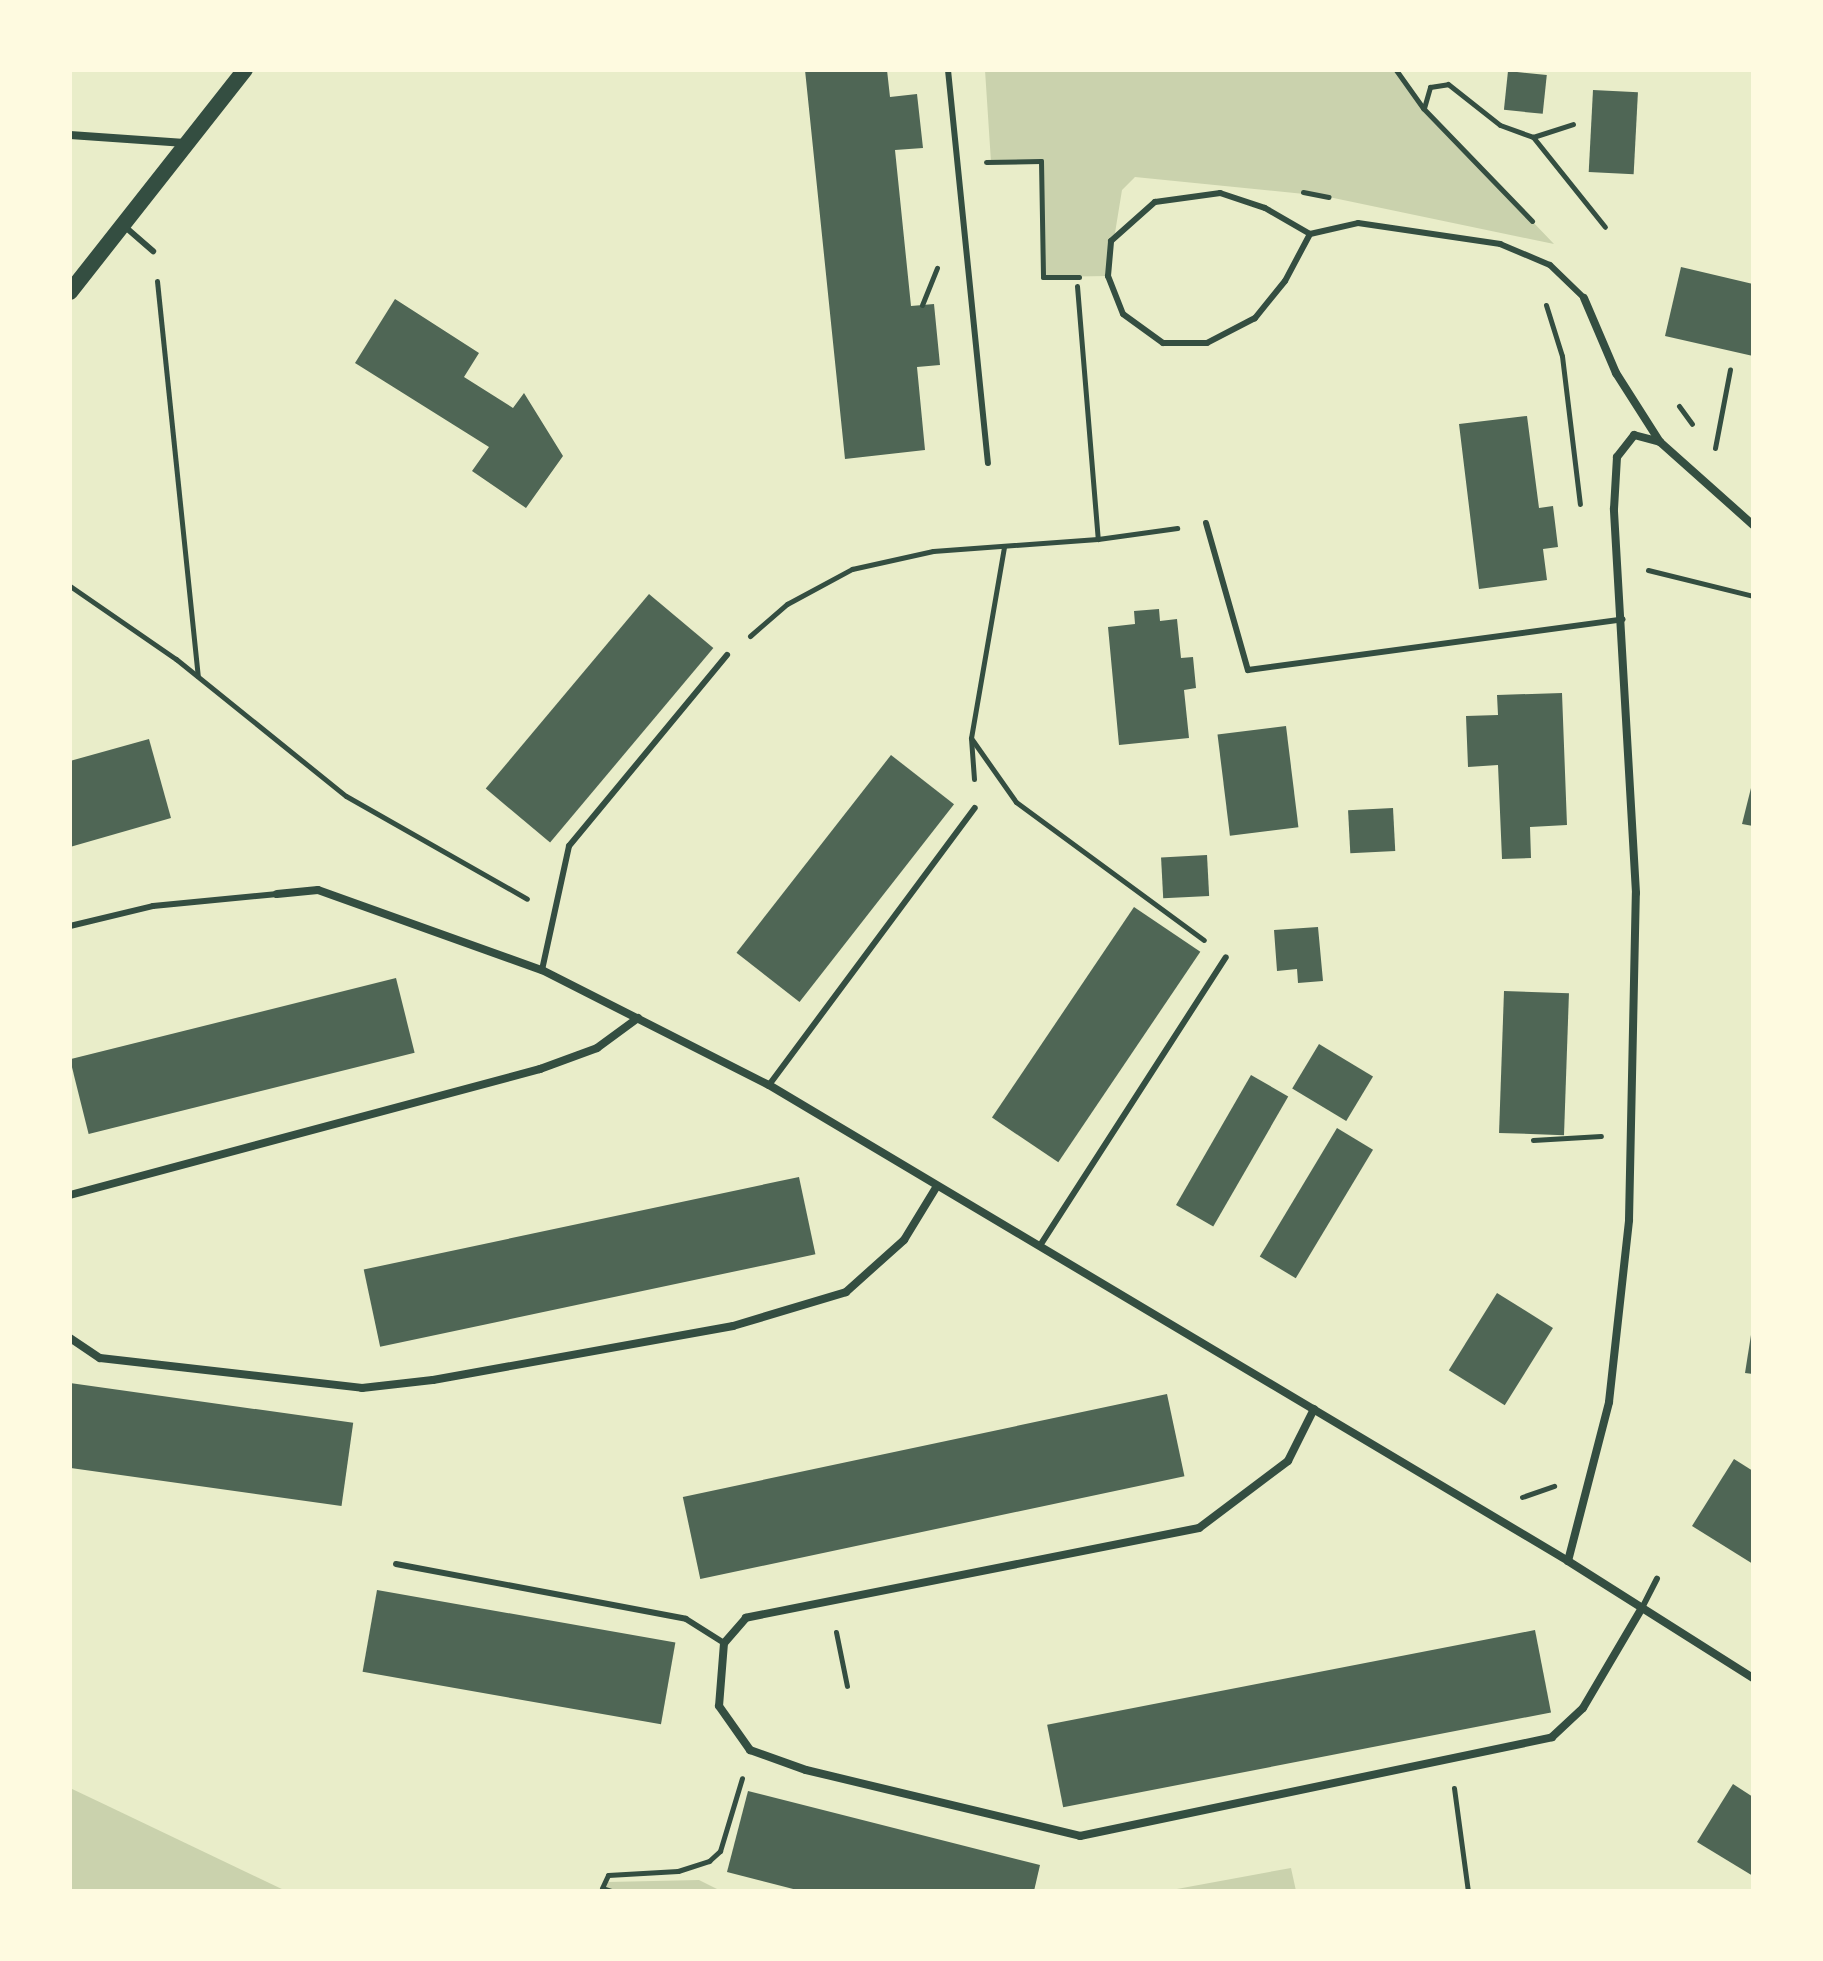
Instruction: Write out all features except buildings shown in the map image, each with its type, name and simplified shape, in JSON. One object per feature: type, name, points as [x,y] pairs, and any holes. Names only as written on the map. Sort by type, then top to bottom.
[{"type":"main road","points":[[70,292],[245,70]]},
{"type":"street","points":[[70,135],[189,144]]},
{"type":"street","points":[[1584,298],[1616,373],[1660,442],[1753,525]]},
{"type":"street","points":[[1568,1561],[1609,1402],[1629,1220],[1636,893],[1619,562],[1617,457],[1634,435],[1660,442]]},
{"type":"street","points":[[277,894],[318,890],[542,970],[769,1085],[937,1186],[1041,1244],[1568,1561],[1753,1678]]},
{"type":"street","points":[[70,1195],[540,1069],[597,1048],[638,1018]]},
{"type":"street","points":[[70,1338],[100,1358],[362,1388],[433,1380],[733,1326],[846,1292],[904,1240],[937,1186]]},
{"type":"street","points":[[1314,1409],[1288,1461],[1199,1528],[828,1598],[746,1618],[724,1643],[719,1706],[750,1750],[806,1770],[1080,1836],[1552,1737],[1583,1708],[1642,1608]]},
{"type":"lane","points":[[948,70],[953,162],[970,247],[988,463]]},
{"type":"lane","points":[[1310,234],[1285,281],[1255,318],[1207,343],[1163,343],[1123,314],[1108,276],[1111,241],[1155,202],[1220,193],[1265,208],[1310,234],[1358,223],[1500,244],[1550,265],[1584,298]]},
{"type":"lane","points":[[123,225],[153,251]]},
{"type":"lane","points":[[1206,523],[1248,670],[1623,619]]},
{"type":"lane","points":[[542,970],[547,929],[569,846],[727,655]]},
{"type":"lane","points":[[769,1085],[975,808]]},
{"type":"lane","points":[[70,926],[153,906],[277,894]]},
{"type":"lane","points":[[1041,1244],[1226,957]]},
{"type":"lane","points":[[396,1564],[686,1619],[724,1643]]},
{"type":"lane","points":[[1642,1608],[1657,1579]]},
{"type":"path","points":[[1396,70],[1423,108],[1543,233]]},
{"type":"path","points":[[1423,108],[1430,87],[1448,84],[1500,125],[1533,137],[1605,227]]},
{"type":"path","points":[[1533,137],[1573,124]]},
{"type":"path","points":[[953,162],[1041,161],[1043,277],[1076,277],[1098,539]]},
{"type":"path","points":[[153,251],[198,677]]},
{"type":"path","points":[[922,305],[933,276]]},
{"type":"path","points":[[1580,507],[1562,356],[1543,298],[1584,298]]},
{"type":"path","points":[[1705,441],[1714,453],[1730,369]]},
{"type":"path","points":[[1670,395],[1696,430]]},
{"type":"path","points":[[727,655],[787,604],[852,569],[933,551],[1098,539],[1206,523]]},
{"type":"path","points":[[975,808],[971,738],[1004,547]]},
{"type":"path","points":[[1619,562],[1753,596]]},
{"type":"path","points":[[70,586],[198,677],[346,796],[529,901],[547,929]]},
{"type":"path","points":[[971,738],[1016,802],[1226,957]]},
{"type":"path","points":[[1602,1121],[1602,1152]]},
{"type":"path","points":[[1533,1140],[1602,1136]]},
{"type":"path","points":[[1554,1486],[1561,1476]]},
{"type":"path","points":[[841,1656],[847,1686]]},
{"type":"path","points":[[611,1891],[602,1888],[608,1875],[678,1871],[709,1861],[720,1851],[750,1750]]},
{"type":"path","points":[[1449,1759],[1468,1891]]},
{"type":"green space","points":[[985,70],[1396,70],[1423,108],[1554,244],[1324,196],[1135,177],[1122,190],[1108,276],[1043,277],[1041,162],[991,162]]},
{"type":"green space","points":[[70,1788],[110,1807],[286,1891],[70,1891]]},
{"type":"green space","points":[[1291,1868],[1296,1891],[1166,1891]]},
{"type":"green space","points":[[699,1880],[721,1891],[603,1891],[608,1882]]}]
